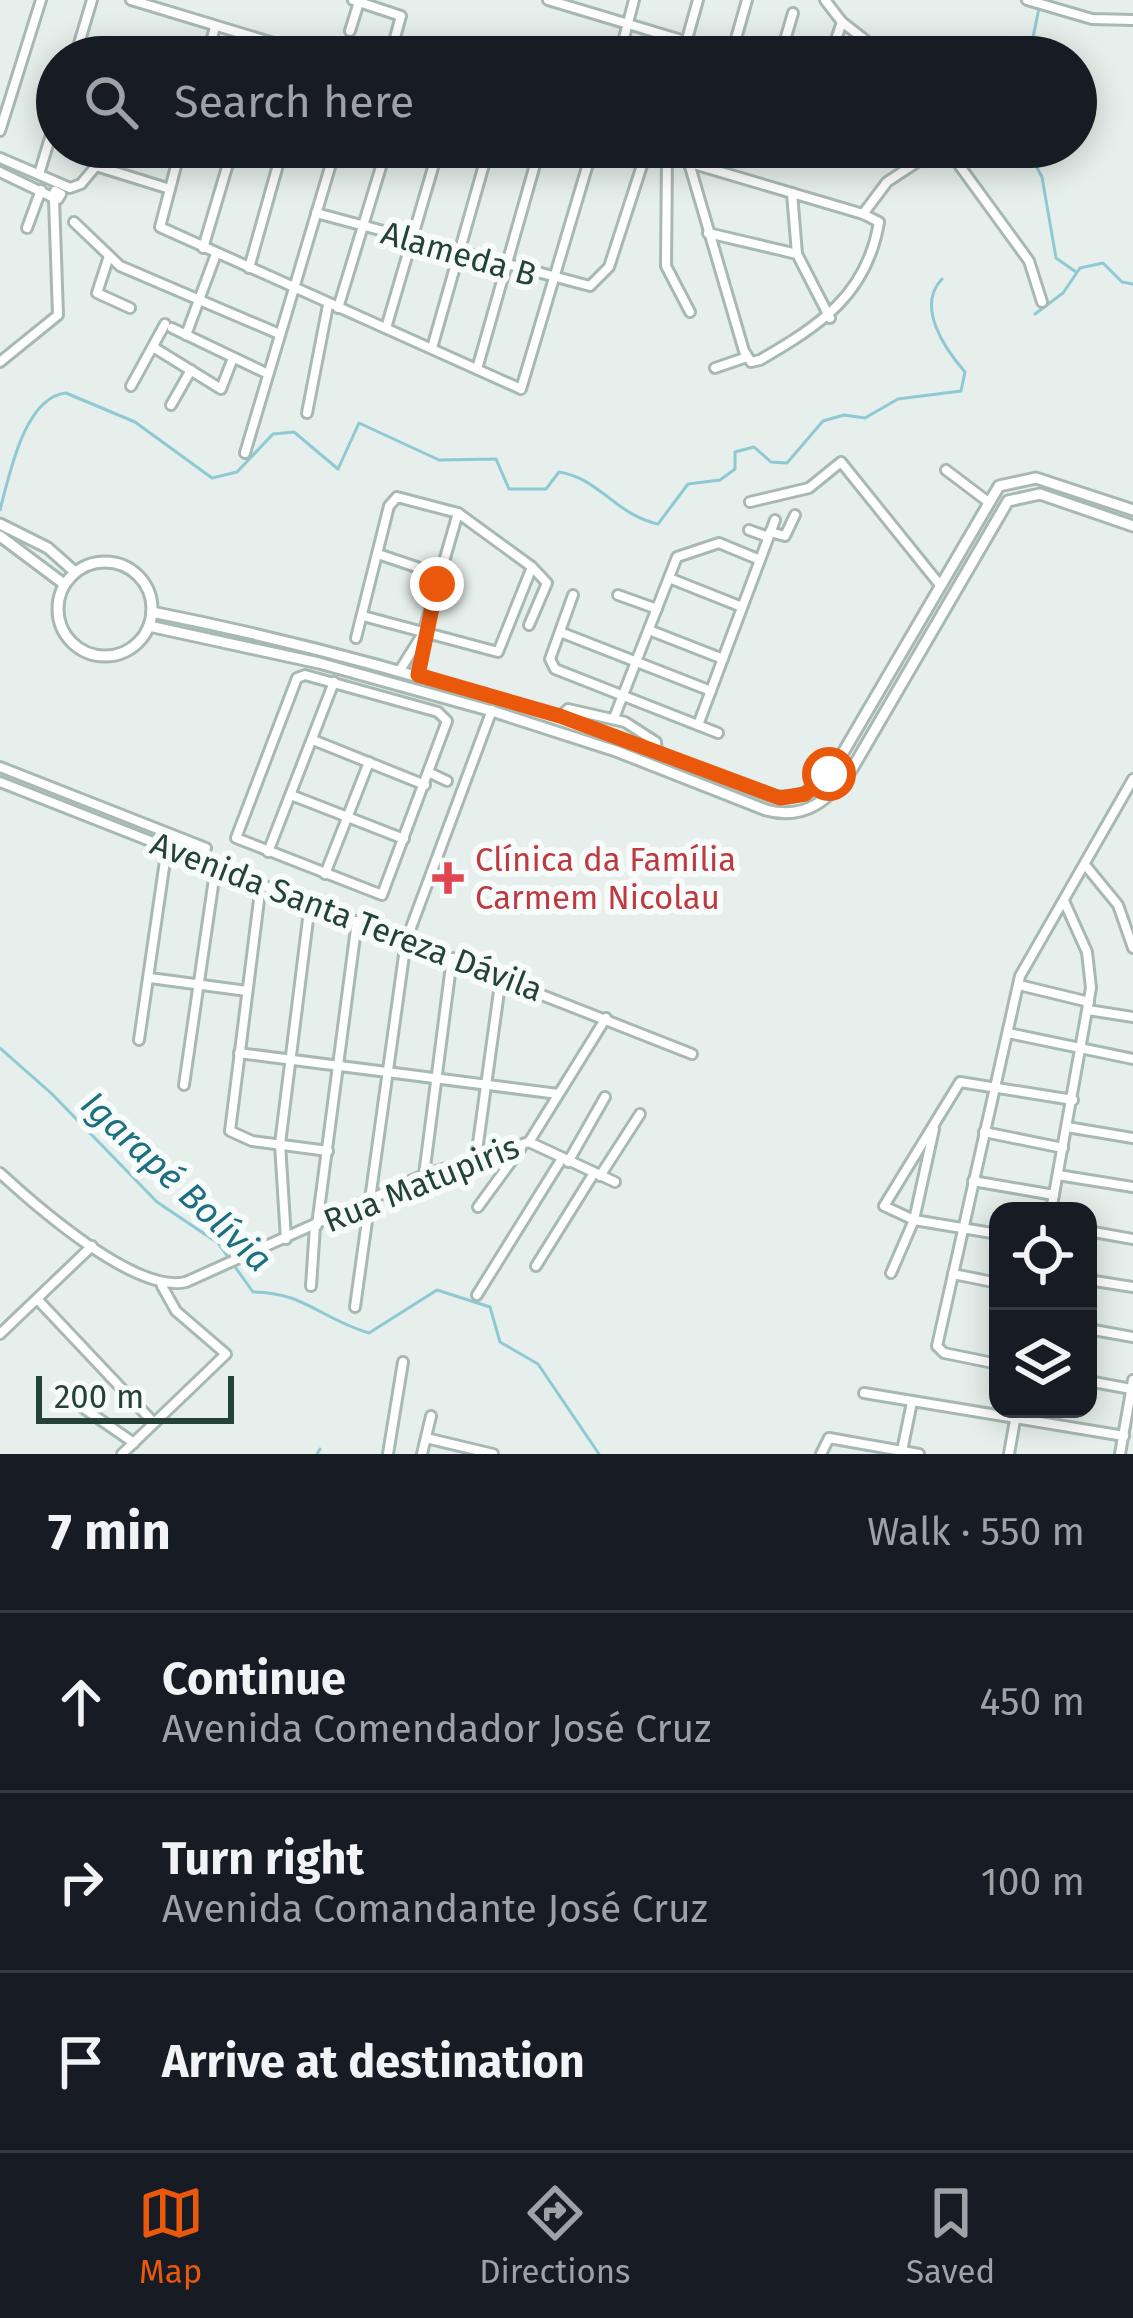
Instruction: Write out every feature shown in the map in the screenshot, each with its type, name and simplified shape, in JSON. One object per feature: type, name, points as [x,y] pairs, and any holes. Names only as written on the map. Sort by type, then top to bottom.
[{"type":"street","points":[[0,131],[41,0]]},
{"type":"street","points":[[81,36],[92,0]]},
{"type":"street","points":[[131,0],[246,36]]},
{"type":"street","points":[[548,0],[672,36]]},
{"type":"street","points":[[625,36],[634,0]]},
{"type":"street","points":[[687,36],[698,0]]},
{"type":"street","points":[[739,36],[747,0]]},
{"type":"street","points":[[825,0],[860,36]]},
{"type":"street","points":[[1027,0],[1092,20],[1133,20]]},
{"type":"street","points":[[350,31],[356,1],[401,16],[395,36]]},
{"type":"street","points":[[786,36],[793,13]]},
{"type":"street","points":[[837,36],[842,22]]},
{"type":"street","points":[[213,36],[215,27]]},
{"type":"street","points":[[0,158],[75,188],[94,168]]},
{"type":"street","points":[[39,174],[41,168]]},
{"type":"street","points":[[106,168],[170,189]]},
{"type":"street","points":[[176,168],[160,227],[520,389],[587,168]]},
{"type":"street","points":[[203,248],[226,168]]},
{"type":"street","points":[[248,268],[276,168]]},
{"type":"street","points":[[245,453],[330,168]]},
{"type":"street","points":[[308,412],[333,306],[381,168]]},
{"type":"street","points":[[386,328],[434,168]]},
{"type":"street","points":[[432,348],[483,168]]},
{"type":"street","points":[[477,369],[534,168]]},
{"type":"street","name":"Alameda B","points":[[316,212],[590,286],[602,279],[635,168]]},
{"type":"street","points":[[668,168],[668,274],[690,312]]},
{"type":"street","points":[[690,168],[706,233],[751,359]]},
{"type":"street","points":[[706,168],[879,222],[858,282],[830,317],[751,359],[715,368]]},
{"type":"street","points":[[863,214],[887,182],[909,168]]},
{"type":"street","points":[[959,168],[1029,261],[1042,302]]},
{"type":"street","points":[[0,172],[53,198],[58,315],[0,362]]},
{"type":"street","points":[[27,228],[41,190]]},
{"type":"street","points":[[792,194],[797,254],[830,317]]},
{"type":"street","points":[[74,222],[120,266],[201,296],[278,333]]},
{"type":"street","points":[[706,233],[797,254]]},
{"type":"street","points":[[186,335],[216,254]]},
{"type":"street","points":[[110,256],[97,293],[130,308]]},
{"type":"street","points":[[131,386],[168,326],[268,374]]},
{"type":"street","points":[[152,347],[221,388],[233,358]]},
{"type":"street","points":[[171,405],[190,370]]},
{"type":"street","points":[[750,502],[808,488],[841,462],[940,585]]},
{"type":"street","points":[[946,470],[988,501]]},
{"type":"street","points":[[152,612],[235,623],[497,696],[769,795],[805,794],[837,763],[999,486],[1023,477],[1133,510]]},
{"type":"street","points":[[149,626],[377,678],[616,751],[766,810],[802,812],[829,798],[852,769],[1008,501],[1040,494],[1133,526]]},
{"type":"street","points":[[356,638],[393,500],[416,498],[458,512],[547,580],[529,625]]},
{"type":"street","points":[[418,675],[424,634],[458,512]]},
{"type":"street","points":[[748,530],[788,534],[795,514]]},
{"type":"street","points":[[698,725],[775,520]]},
{"type":"street","points":[[0,524],[48,548],[75,572]]},
{"type":"street","points":[[0,536],[64,584]]},
{"type":"street","points":[[614,718],[677,557],[719,543],[760,560]]},
{"type":"street","points":[[378,554],[440,575]]},
{"type":"street","points":[[100,562],[127,567],[146,586],[152,612],[137,644],[118,654],[84,651],[67,638],[58,619],[64,584],[75,572],[100,562]]},
{"type":"street","points":[[362,616],[498,652],[532,567]]},
{"type":"street","points":[[669,578],[742,607]]},
{"type":"street","points":[[618,595],[657,610]]},
{"type":"street","points":[[573,596],[551,665],[718,733]]},
{"type":"street","points":[[649,630],[723,659]]},
{"type":"street","points":[[560,632],[711,691]]},
{"type":"street","points":[[400,670],[424,634]]},
{"type":"street","points":[[305,675],[373,694],[389,693],[446,717],[387,898],[239,840],[236,830],[297,678],[305,675]]},
{"type":"street","points":[[373,694],[377,678]]},
{"type":"street","points":[[268,852],[334,682]]},
{"type":"street","points":[[356,1307],[406,940],[497,696]]},
{"type":"street","points":[[560,716],[568,709],[614,718],[656,742],[657,752]]},
{"type":"street","points":[[313,740],[425,785]]},
{"type":"street","points":[[325,874],[369,762]]},
{"type":"street","points":[[0,767],[206,848]]},
{"type":"street","points":[[430,773],[447,781]]},
{"type":"street","points":[[989,1362],[939,1350],[1018,985],[1032,949],[1086,866],[1133,779]]},
{"type":"street","name":"Avenida Santa Tereza Dávila","points":[[0,782],[692,1054]]},
{"type":"street","points":[[291,795],[404,839]]},
{"type":"street","points":[[139,1040],[167,847]]},
{"type":"street","points":[[184,1084],[216,866]]},
{"type":"street","points":[[1086,866],[1118,904],[1133,948]]},
{"type":"street","points":[[261,884],[231,1128],[234,1136],[328,1150]]},
{"type":"street","points":[[1053,1202],[1089,1006],[1089,962],[1064,901]]},
{"type":"street","points":[[286,1239],[280,1144],[310,903]]},
{"type":"street","points":[[311,1286],[357,921]]},
{"type":"street","points":[[424,1175],[452,958]]},
{"type":"street","points":[[476,1158],[502,977]]},
{"type":"street","points":[[149,978],[247,991]]},
{"type":"street","points":[[1018,985],[1132,1017],[1133,1008]]},
{"type":"street","name":"Rua Matupiris","points":[[162,1286],[215,1270],[424,1175],[525,1144],[606,1018]]},
{"type":"street","points":[[1008,1033],[1133,1059]]},
{"type":"street","points":[[239,1053],[559,1094]]},
{"type":"street","points":[[989,1232],[914,1220],[886,1212],[884,1206],[963,1082],[1073,1100]]},
{"type":"street","points":[[478,1294],[605,1097]]},
{"type":"street","points":[[536,1266],[640,1114]]},
{"type":"street","points":[[891,1273],[914,1220],[935,1122]]},
{"type":"street","points":[[1067,1127],[1133,1138]]},
{"type":"street","points":[[983,1132],[1063,1148]]},
{"type":"street","points":[[478,1207],[525,1144],[614,1182]]},
{"type":"street","points":[[0,1173],[92,1246],[162,1286],[176,1311],[226,1354],[129,1450],[79,1405]]},
{"type":"street","points":[[1058,1175],[1133,1187]]},
{"type":"street","points":[[972,1181],[1054,1195]]},
{"type":"street","points":[[1097,1233],[1133,1239]]},
{"type":"street","points":[[0,1334],[92,1246]]},
{"type":"street","points":[[953,1274],[989,1281]]},
{"type":"street","points":[[1097,1281],[1133,1286]]},
{"type":"street","points":[[38,1300],[154,1424]]},
{"type":"street","points":[[1097,1331],[1133,1337]]},
{"type":"street","points":[[388,1454],[403,1362]]},
{"type":"street","points":[[1097,1382],[1132,1385],[1120,1454]]},
{"type":"street","points":[[864,1393],[989,1411]]},
{"type":"street","points":[[902,1451],[912,1402]]},
{"type":"street","points":[[422,1454],[431,1417]]},
{"type":"street","points":[[1009,1454],[1015,1418]]},
{"type":"street","points":[[1036,1418],[1124,1436]]},
{"type":"street","points":[[426,1438],[493,1454]]},
{"type":"street","points":[[821,1454],[829,1438],[919,1454]]},
{"type":"waterway","points":[[1033,36],[1039,8]]},
{"type":"waterway","points":[[1037,168],[1056,258],[1076,272]]},
{"type":"waterway","points":[[1035,314],[1063,293],[1080,268],[1103,263],[1122,282],[1133,284]]},
{"type":"waterway","points":[[0,510],[29,423],[51,398],[66,393],[135,422],[212,478],[237,472],[273,434],[294,432],[338,469],[359,423],[439,460],[496,459],[509,489],[546,489],[559,472],[573,476],[630,513],[658,524],[688,484],[720,480],[735,469],[735,452],[754,447],[771,462],[787,463],[823,421],[844,415],[865,418],[898,399],[961,391],[965,372],[942,339],[932,314],[935,290],[942,279]]},
{"type":"waterway","name":"Igarapé Bolívia","points":[[0,1048],[157,1202],[218,1243],[253,1292],[286,1296],[369,1333],[437,1290],[490,1307],[500,1342],[538,1364],[599,1454]]},
{"type":"waterway","points":[[317,1454],[320,1449]]},
{"type":"place","name":"Clínica da Família Carmem Nicolau","points":[[448,878]]},
{"type":"route","points":[[437,584],[418,652],[418,675],[560,716],[780,798],[805,794],[829,774]]}]
